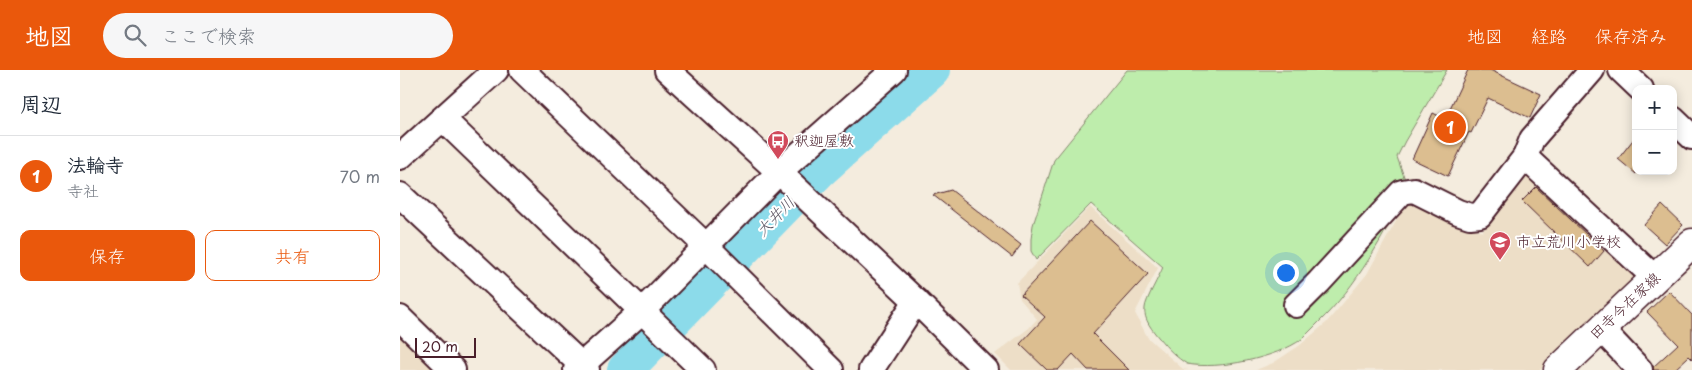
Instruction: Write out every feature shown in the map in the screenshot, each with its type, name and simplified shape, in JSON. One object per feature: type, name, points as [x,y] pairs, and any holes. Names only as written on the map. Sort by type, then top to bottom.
[{"type":"main road","name":"田寺今在家線","points":[[1558,370],[1692,243]]},
{"type":"street","points":[[400,157],[496,70]]},
{"type":"street","points":[[522,70],[706,246],[831,370]]},
{"type":"street","points":[[400,194],[582,368],[642,311],[779,172],[894,70]]},
{"type":"street","points":[[1296,306],[1402,192],[1414,190],[1458,212],[1470,216],[1480,215],[1525,157],[1532,139],[1592,70]]},
{"type":"street","points":[[1621,70],[1637,85]]},
{"type":"street","points":[[675,73],[916,301],[986,370]]},
{"type":"street","points":[[443,119],[703,370]]},
{"type":"street","points":[[1677,123],[1692,137]]},
{"type":"street","points":[[1525,157],[1655,278]]},
{"type":"street","points":[[870,370],[916,301]]},
{"type":"street","points":[[400,318],[452,370]]},
{"type":"street","points":[[1601,329],[1640,370]]},
{"type":"shaded area","name":"市立荒川小学校","points":[[1518,177],[1532,177],[1640,274],[1540,370],[1256,370],[1273,363],[1299,346],[1326,323],[1367,274],[1410,196],[1482,232]]},
{"type":"shaded area","points":[[1090,207],[1158,268],[1135,313],[1148,338],[1183,369],[1189,370],[1011,370],[995,354],[1029,328],[1037,319],[1020,299],[1017,283]]},
{"type":"shaded area","points":[[400,326],[446,370],[400,370]]},
{"type":"green space","points":[[1127,70],[1447,70],[1397,157],[1408,188],[1369,260],[1332,308],[1302,339],[1291,346],[1263,357],[1231,364],[1187,364],[1162,342],[1151,328],[1145,312],[1150,294],[1163,267],[1091,204],[1036,260],[1031,251],[1033,225],[1054,160]]},
{"type":"building","points":[[1468,70],[1490,70],[1541,94],[1530,118],[1488,98],[1448,176],[1412,159],[1433,113],[1445,119]]},
{"type":"building","points":[[1632,141],[1632,171],[1618,159]]},
{"type":"building","points":[[1536,187],[1604,251],[1590,267],[1522,201]]},
{"type":"building","points":[[951,190],[1021,245],[1012,257],[933,195]]},
{"type":"building","points":[[1662,205],[1683,225],[1665,244],[1644,225]]},
{"type":"building","points":[[1090,221],[1148,274],[1093,334],[1129,370],[1088,370],[1073,354],[1058,370],[1047,370],[1020,344],[1045,317],[1021,295]]},
{"type":"building","points":[[1669,291],[1692,315],[1692,359],[1689,356],[1674,370],[1653,370],[1653,367],[1678,344],[1647,312]]},
{"type":"waterway","name":"大井川","points":[[625,370],[820,170],[932,70]]},
{"type":"place","name":"法輪寺","points":[[1450,127]]},
{"type":"place","name":"釈迦屋敷","points":[[778,160]]},
{"type":"place","name":"市立荒川小学校","points":[[1500,261]]}]
